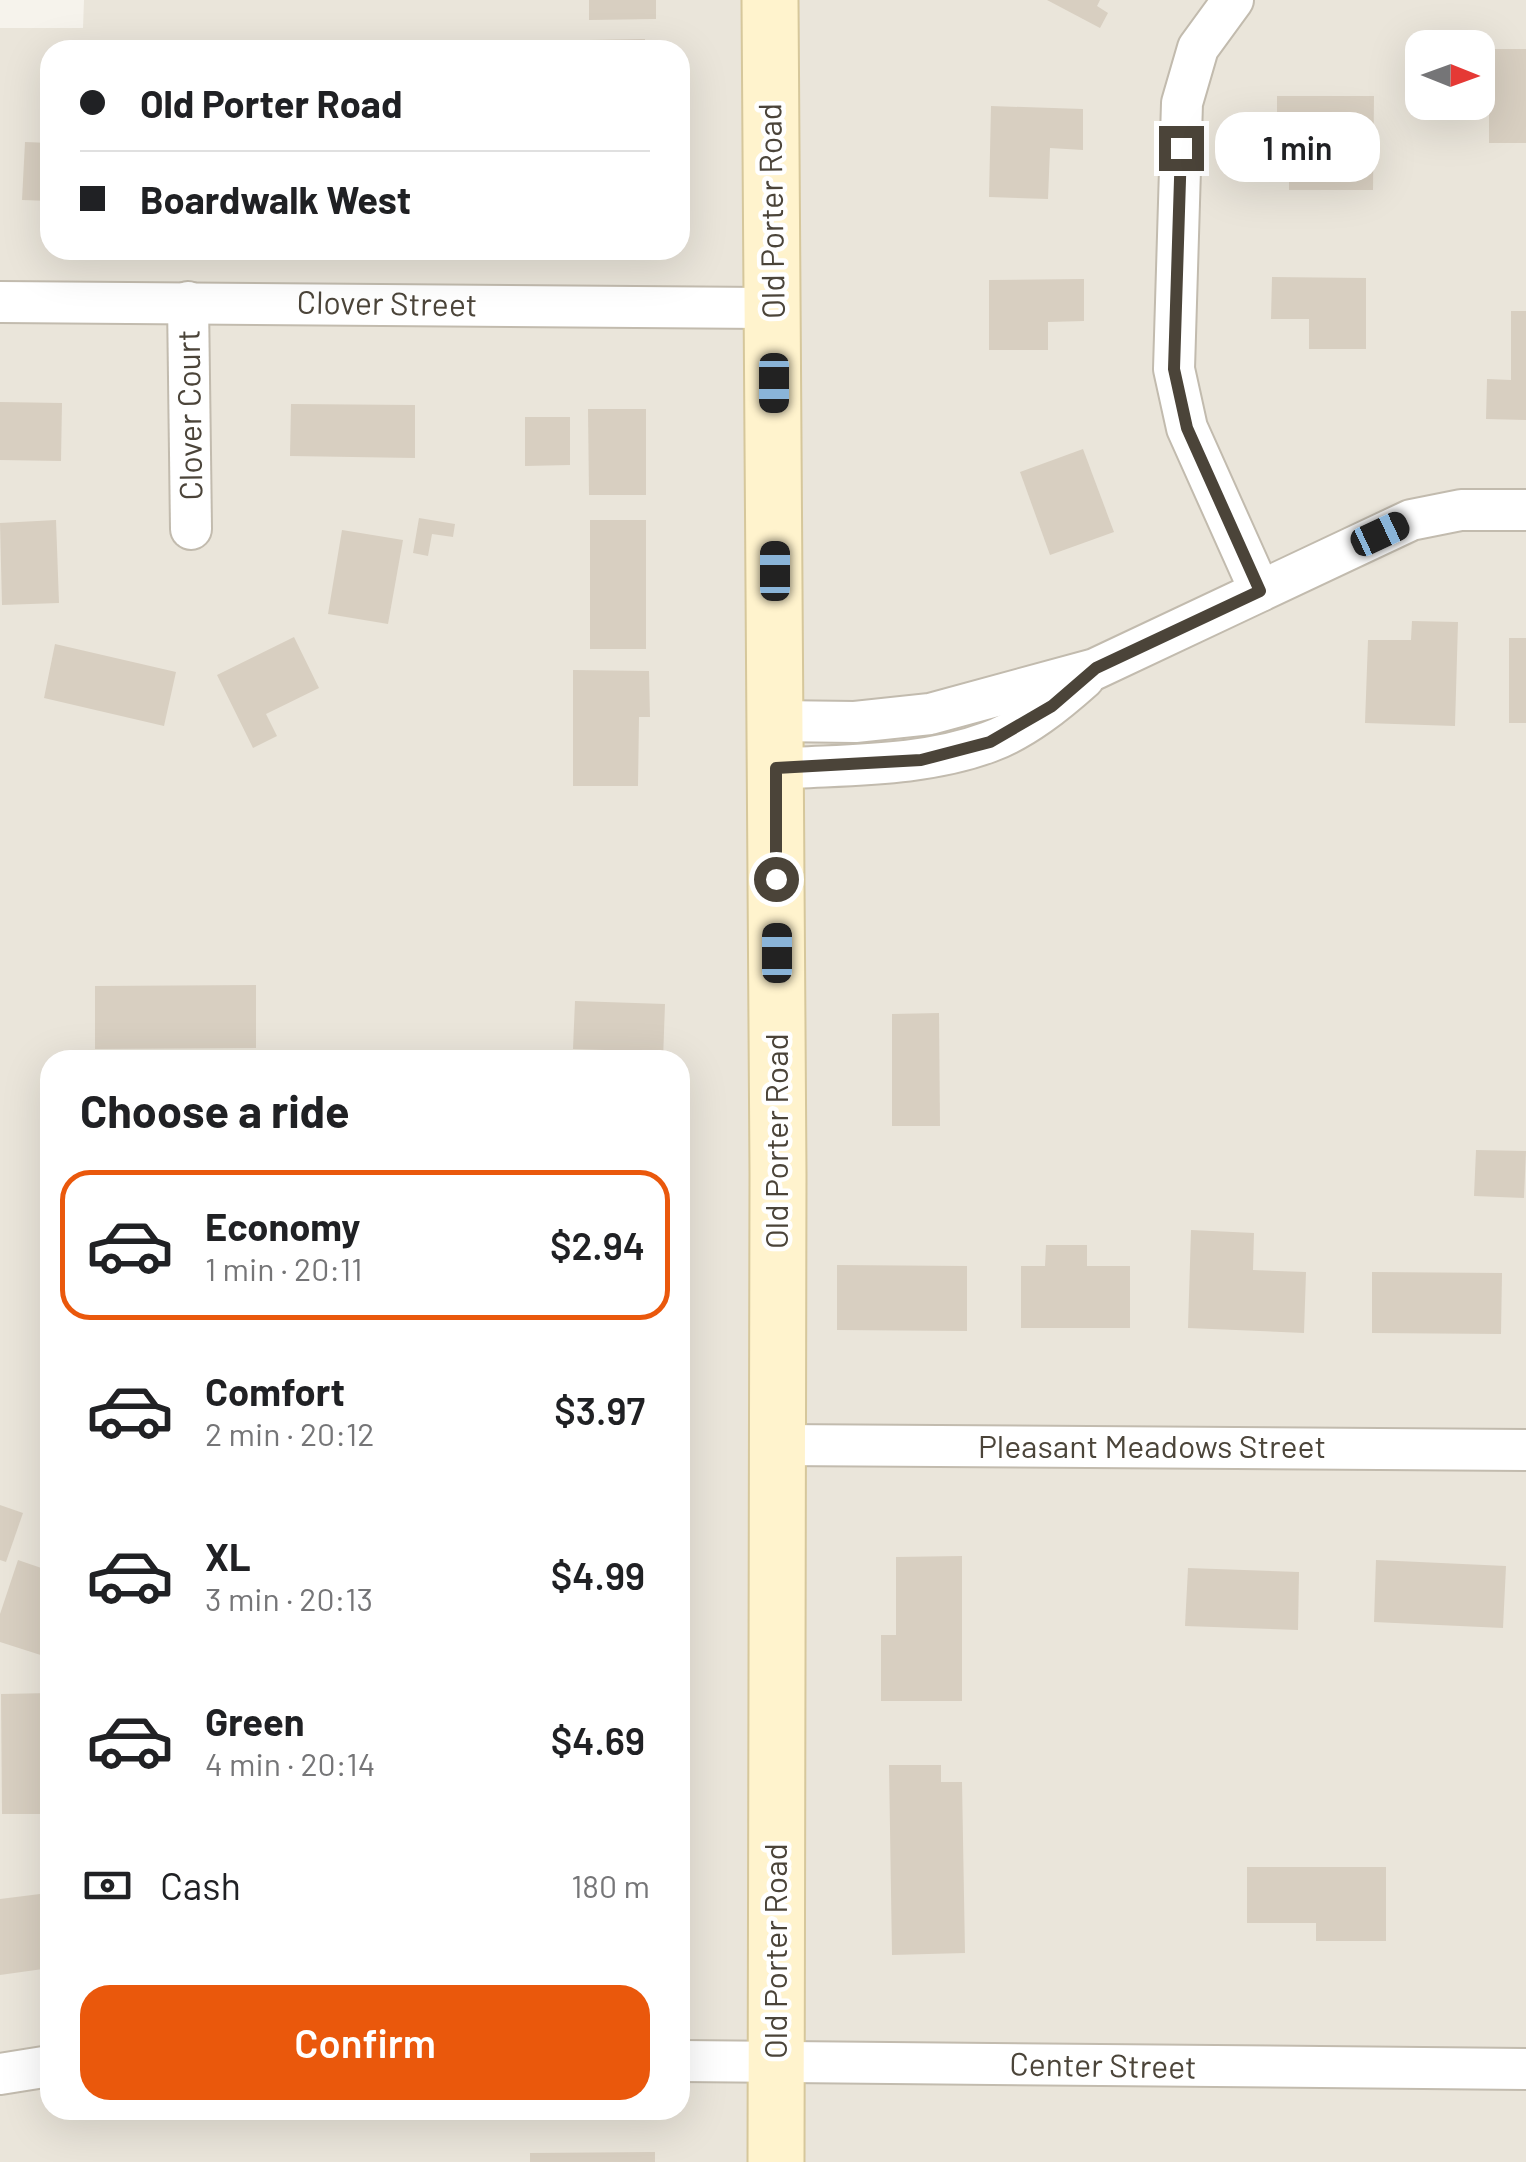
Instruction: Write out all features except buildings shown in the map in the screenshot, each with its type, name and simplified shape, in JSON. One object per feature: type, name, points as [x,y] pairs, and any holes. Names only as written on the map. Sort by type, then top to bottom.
[{"type":"street","name":"Old Porter Road","points":[[770,0],[778,1445],[776,2162]]},
{"type":"street","points":[[1233,0],[1198,48],[1182,103],[1174,369],[1187,428],[1260,591]]},
{"type":"street","name":"Clover Street","points":[[0,302],[774,308]]},
{"type":"street","name":"Clover Court","points":[[188,302],[191,529]]},
{"type":"street","points":[[776,745],[855,722],[930,714],[1096,668],[1410,520],[1460,510],[1526,510]]},
{"type":"street","name":"Pleasant Meadows Street","points":[[778,1445],[1526,1450]]},
{"type":"street","name":"Center Street","points":[[690,2062],[1526,2070]]},
{"type":"street","points":[[0,2074],[40,2068]]},
{"type":"shaded area","points":[[84,0],[1526,0],[1526,2162],[0,2162],[0,28],[83,28]]},
{"type":"route","points":[[776,879],[776,768],[921,760],[990,742],[1052,706],[1096,668],[1260,591],[1187,428],[1174,369],[1181,148]]}]
